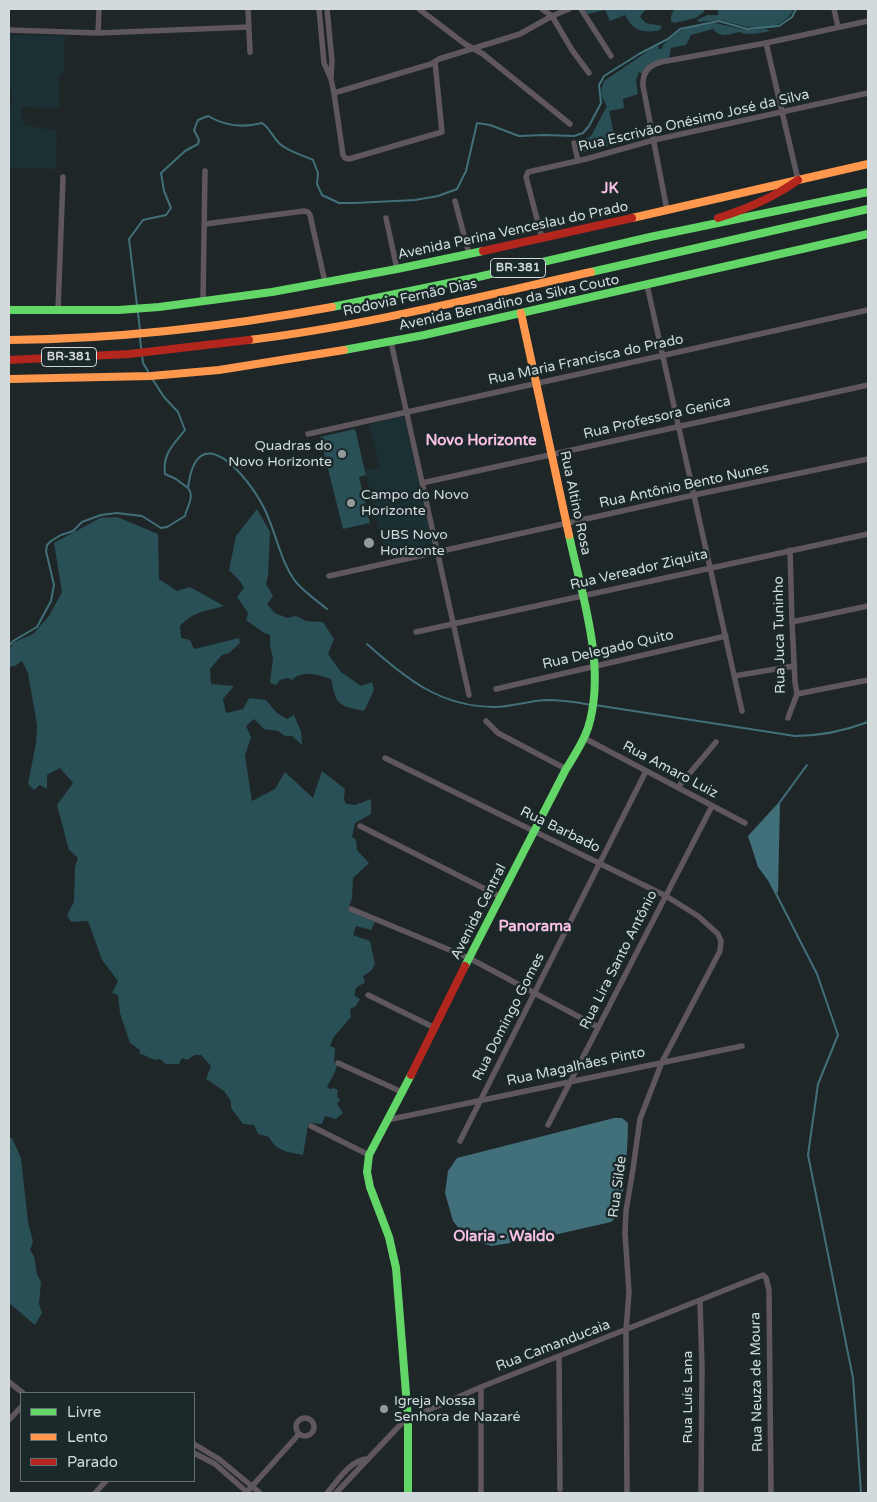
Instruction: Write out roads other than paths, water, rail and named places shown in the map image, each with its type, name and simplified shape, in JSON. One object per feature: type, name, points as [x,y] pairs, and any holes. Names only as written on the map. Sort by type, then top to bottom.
[{"type":"main road","name":"Avenida Perina Venceslau do Prado","points":[[9,310],[120,310],[159,307],[272,292],[469,254],[868,164]]},
{"type":"main road","points":[[673,232],[751,208],[778,194],[798,180]]},
{"type":"main road","name":"Rodovia Fernão Dias","points":[[9,340],[53,341],[128,336],[282,316],[406,292],[673,232],[868,192]]},
{"type":"main road","name":"Rodovia Fernão Dias","points":[[9,360],[129,354],[289,335],[412,312],[868,209]]},
{"type":"main road","name":"Avenida Bernadino da Silva Couto","points":[[9,379],[128,378],[181,374],[295,359],[391,342],[868,234]]},
{"type":"main road","name":"Rua Altino Rosa","points":[[521,313],[596,666],[591,715]]},
{"type":"main road","name":"Avenida Central","points":[[369,1155],[566,769],[584,738],[591,715]]},
{"type":"main road","points":[[369,1155],[367,1172],[370,1187],[388,1237],[396,1268],[408,1419],[408,1493]]},
{"type":"street","points":[[98,33],[99,9]]},
{"type":"street","points":[[248,9],[250,52]]},
{"type":"street","points":[[319,9],[324,63],[331,79],[345,158],[442,132],[435,62]]},
{"type":"street","points":[[327,9],[332,61],[331,79]]},
{"type":"street","points":[[419,9],[465,44],[483,54],[570,124]]},
{"type":"street","points":[[542,9],[552,16],[572,50],[589,73]]},
{"type":"street","points":[[334,93],[520,34],[569,9]]},
{"type":"street","points":[[581,9],[611,56]]},
{"type":"street","points":[[834,9],[838,27]]},
{"type":"street","points":[[667,210],[643,86],[644,75],[647,70],[654,64],[662,62],[766,43],[868,21]]},
{"type":"street","points":[[9,30],[98,33],[249,27]]},
{"type":"street","points":[[766,43],[798,180]]},
{"type":"street","name":"Rua Escrivão Onésimo José da Silva","points":[[542,238],[526,177],[526,173],[529,171],[578,161],[654,140],[868,93]]},
{"type":"street","points":[[574,143],[578,161]]},
{"type":"street","points":[[203,300],[205,172]]},
{"type":"street","points":[[58,310],[63,177]]},
{"type":"street","points":[[455,201],[469,254]]},
{"type":"street","points":[[205,224],[308,212],[325,282]]},
{"type":"street","points":[[386,218],[397,269]]},
{"type":"street","points":[[648,285],[742,711]]},
{"type":"street","name":"Rua Maria Francisca do Prado","points":[[308,434],[868,310]]},
{"type":"street","points":[[391,342],[469,695]]},
{"type":"street","name":"Rua Professora Genica","points":[[422,482],[868,385]]},
{"type":"street","name":"Rua Antônio Bento Nunes","points":[[329,576],[694,495],[868,459]]},
{"type":"street","name":"Rua Vereador Ziquita","points":[[416,632],[868,534]]},
{"type":"street","name":"Rua Juca Tuninho","points":[[788,718],[797,694],[794,666],[790,550]]},
{"type":"street","points":[[792,622],[868,606]]},
{"type":"street","name":"Rua Delegado Quito","points":[[496,689],[726,636]]},
{"type":"street","points":[[734,676],[794,666]]},
{"type":"street","points":[[797,694],[868,680]]},
{"type":"street","points":[[486,720],[498,733],[566,769]]},
{"type":"street","name":"Rua Amaro Luiz","points":[[584,738],[745,823]]},
{"type":"street","points":[[678,787],[716,742]]},
{"type":"street","name":"Rua Barbado","points":[[385,758],[666,896],[698,916],[718,934]]},
{"type":"street","name":"Rua Domingo Gomes","points":[[460,1140],[646,771]]},
{"type":"street","name":"Rua Lira Santo Antônio","points":[[548,1125],[712,806]]},
{"type":"street","points":[[360,826],[501,897]]},
{"type":"street","points":[[351,908],[469,958],[598,1027]]},
{"type":"street","name":"Rua Silde","points":[[627,1493],[626,1331],[629,1292],[626,1211],[634,1169],[640,1119],[662,1062],[720,951],[721,941],[718,934]]},
{"type":"street","points":[[368,995],[435,1028]]},
{"type":"street","name":"Rua Magalhães Pinto","points":[[387,1120],[742,1046]]},
{"type":"street","points":[[338,1063],[402,1092]]},
{"type":"street","points":[[311,1126],[369,1155]]},
{"type":"street","name":"Rua Neuza de Moura","points":[[761,1276],[763,1275],[766,1278],[769,1290],[771,1493]]},
{"type":"street","name":"Rua Camanducaia","points":[[336,1493],[408,1419],[761,1276]]},
{"type":"street","name":"Rua Luís Lana","points":[[700,1301],[702,1367],[701,1493]]},
{"type":"street","points":[[559,1357],[560,1489]]},
{"type":"street","points":[[9,1382],[22,1392]]},
{"type":"street","points":[[481,1388],[481,1493]]},
{"type":"street","points":[[9,1420],[20,1407]]},
{"type":"street","points":[[195,1453],[210,1460],[247,1493],[300,1434]]},
{"type":"street","points":[[195,1444],[210,1452],[260,1493]]},
{"type":"street","name":"Rua Camanducaia","points":[[327,1493],[354,1463],[360,1459],[367,1459]]},
{"type":"street","points":[[95,1493],[105,1482]]},
{"type":"waterway","points":[[137,305],[129,239],[143,220],[166,215],[171,208],[164,191],[161,173],[185,151],[198,144],[199,140],[194,130],[198,120],[208,116],[234,125],[262,123],[284,147],[313,160],[318,173],[317,184],[322,195],[339,203],[415,200],[438,196],[457,189],[466,171],[477,123],[490,125],[519,136],[574,136],[583,133],[589,126],[601,103],[599,85],[604,76],[639,54],[668,39],[680,29],[719,21],[747,29],[779,26],[792,17],[796,9]]},
{"type":"waterway","points":[[138,313],[140,330]]},
{"type":"waterway","points":[[140,337],[141,348]]},
{"type":"waterway","points":[[142,355],[143,363],[149,373]]},
{"type":"waterway","points":[[153,380],[164,397],[178,412],[185,430],[167,455],[165,474],[188,488]]},
{"type":"waterway","points":[[9,646],[13,641],[37,627],[51,601],[54,585],[46,551],[47,545],[51,541],[73,531],[82,522],[101,515],[117,513],[142,516],[161,528],[167,527],[185,516],[191,498],[188,488],[193,466],[202,456],[212,454],[224,459],[247,482],[265,510],[282,555],[295,581],[327,609]]},
{"type":"waterway","points":[[367,644],[410,679],[440,696],[457,702],[475,706],[495,707],[545,700],[591,705]]},
{"type":"waterway","points":[[595,705],[795,736],[832,732],[868,722]]},
{"type":"waterway","points":[[780,802],[807,765]]},
{"type":"waterway","points":[[768,878],[817,974],[838,1035],[818,1084],[808,1155],[853,1378],[861,1493]]},
{"type":"place","name":"Quadras do Novo Horizonte","points":[[342,454]]},
{"type":"place","name":"Campo do Novo Horizonte","points":[[351,503]]},
{"type":"place","name":"UBS Novo Horizonte","points":[[369,543]]},
{"type":"place","name":"Igreja Nossa Senhora de Nazaré","points":[[384,1409]]},
{"type":"district","name":"JK","points":[[610,189]]},
{"type":"district","name":"Novo Horizonte","points":[[481,441]]},
{"type":"district","name":"Panorama","points":[[535,927]]},
{"type":"district","name":"Olaria - Waldo","points":[[504,1237]]}]
